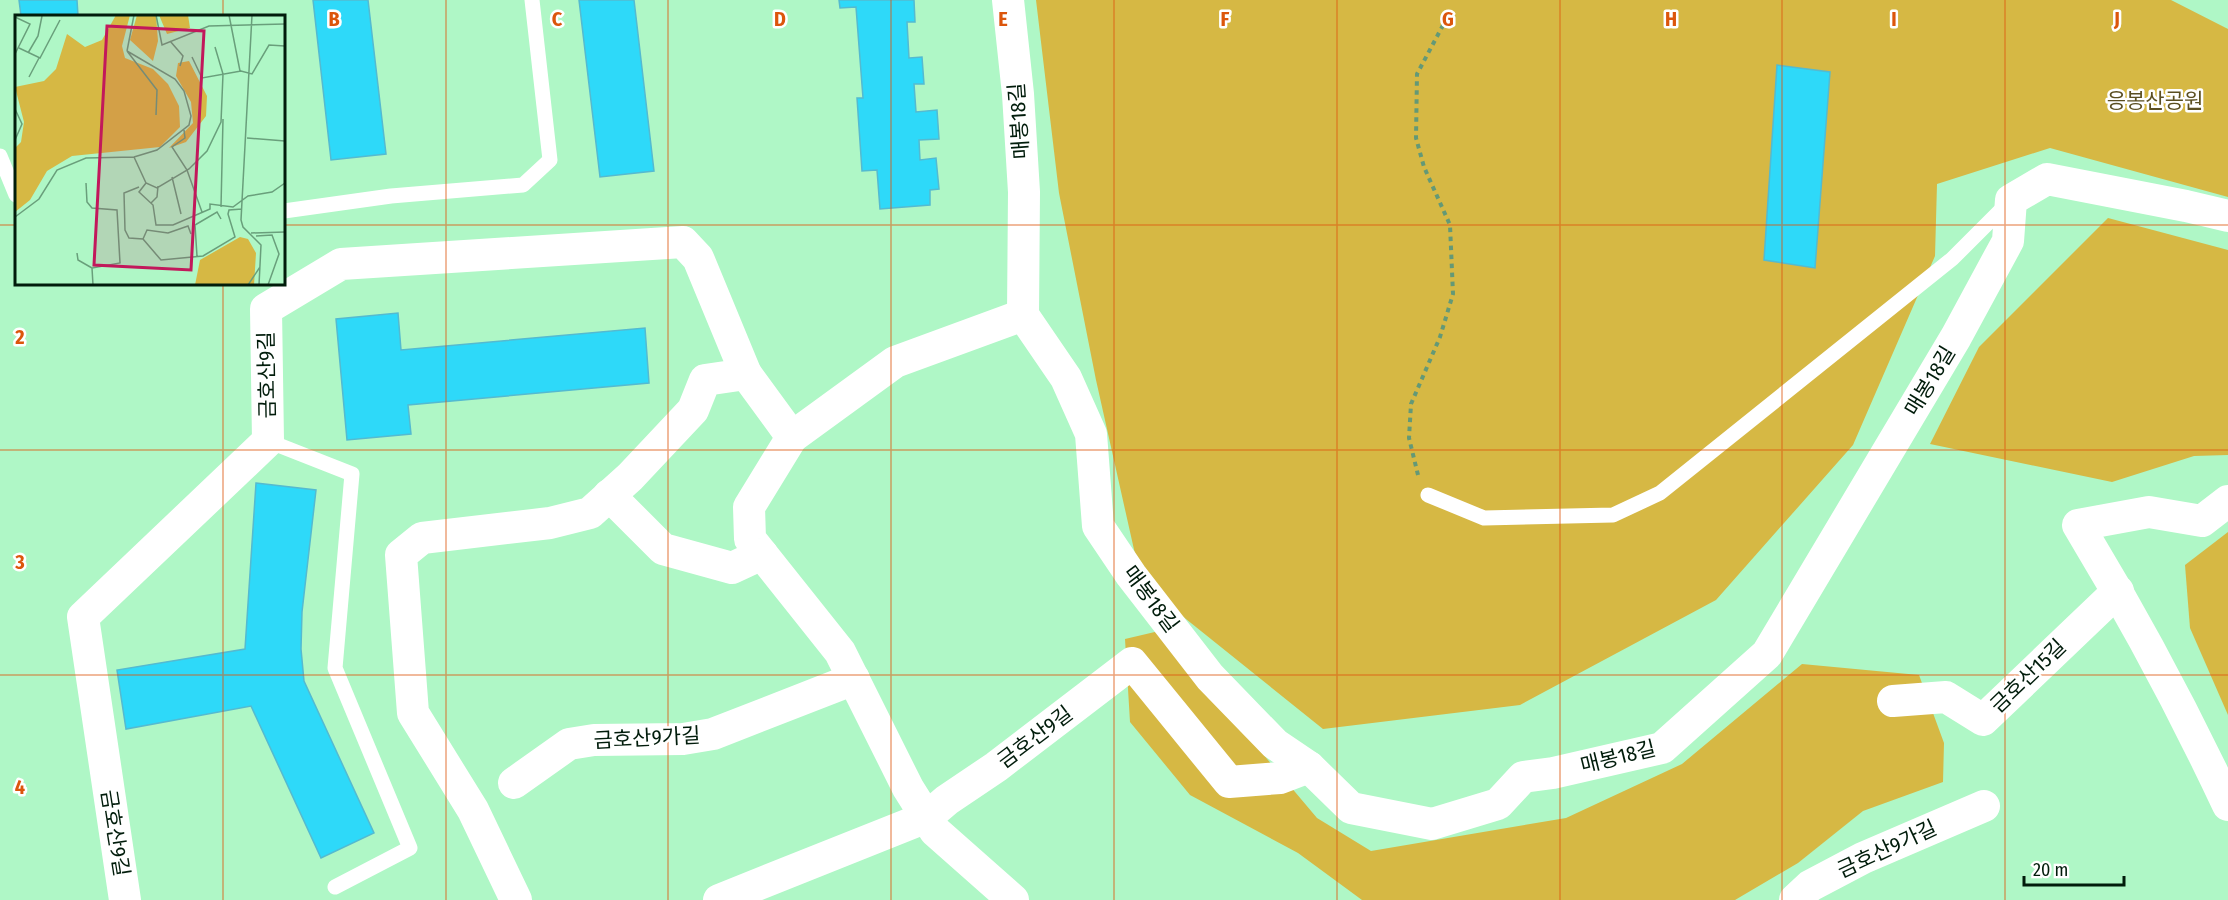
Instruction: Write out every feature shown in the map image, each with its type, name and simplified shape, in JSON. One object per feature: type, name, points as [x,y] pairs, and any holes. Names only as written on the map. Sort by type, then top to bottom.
[{"type":"street","name":"매봉18길","points":[[1008,0],[1018,94],[1024,192],[1023,315],[1066,378],[1091,434],[1098,526],[1131,575],[1210,677],[1275,744],[1310,767],[1351,808],[1432,824],[1498,804],[1523,777],[1553,773],[1662,748],[1767,654],[1956,337],[2008,241],[2011,200]]},
{"type":"street","points":[[2011,200],[2047,178],[2228,216]]},
{"type":"street","name":"금호산9길","points":[[125,900],[82,617],[268,441],[266,309],[341,264],[683,242],[698,258],[746,374]]},
{"type":"street","points":[[1013,900],[935,831],[908,788],[840,652],[750,539],[749,507],[792,437],[895,362],[1023,315]]},
{"type":"street","points":[[516,900],[474,810],[413,713],[402,555],[422,538],[550,523],[590,513],[630,477],[693,410],[705,380],[746,374],[792,437]]},
{"type":"street","points":[[609,495],[663,549],[732,568],[762,554]]},
{"type":"street","points":[[2228,501],[2202,521],[2149,512],[2078,525],[2118,591],[2178,701],[2228,805]]},
{"type":"street","name":"금호산15길","points":[[1893,701],[1946,697],[1983,720],[2118,591]]},
{"type":"street","name":"금호산9길","points":[[719,900],[927,817],[1132,663],[1229,782],[1280,778],[1310,767]]},
{"type":"street","name":"금호산9가길","points":[[514,783],[569,744],[594,740],[683,740],[713,734],[854,679]]},
{"type":"street","name":"금호산9가길","points":[[1795,900],[1810,886],[1863,858],[1984,806]]},
{"type":"lane","points":[[285,211],[391,196],[523,184],[550,160],[532,0]]},
{"type":"lane","points":[[0,156],[15,193]]},
{"type":"lane","points":[[1428,495],[1484,518],[1613,515],[1660,493],[1952,259],[2011,200]]},
{"type":"lane","points":[[268,441],[352,474],[335,668],[410,848],[335,887]]},
{"type":"path","points":[[1428,495],[1420,485],[1409,438],[1411,404],[1440,337],[1453,294],[1450,225],[1424,167],[1416,138],[1417,74],[1449,14]]},
{"type":"green space","name":"응봉산공원","points":[[1036,0],[2171,0],[2228,29],[2228,197],[2050,148],[1937,184],[1935,256],[1853,445],[1716,600],[1520,705],[1323,729],[1176,611],[1135,554],[1096,380],[1059,193]]},
{"type":"green space","points":[[2108,218],[2228,250],[2228,455],[2194,456],[2112,482],[1930,444],[1979,347]]},
{"type":"green space","points":[[2228,532],[2228,715],[2190,628],[2185,565]]},
{"type":"green space","points":[[1159,631],[1317,818],[1371,851],[1566,818],[1682,764],[1802,664],[1919,675],[1944,743],[1943,782],[1863,811],[1798,863],[1735,900],[1362,900],[1298,853],[1190,795],[1130,722],[1125,639]]},
{"type":"building","points":[[19,0],[77,0],[78,15],[21,15]]},
{"type":"building","points":[[313,0],[368,0],[386,154],[331,160]]},
{"type":"building","points":[[579,0],[634,0],[654,171],[600,177]]},
{"type":"building","points":[[839,0],[914,0],[915,22],[907,22],[909,58],[922,57],[924,84],[914,84],[916,112],[937,110],[939,139],[919,140],[920,160],[936,158],[939,189],[930,190],[930,205],[880,209],[877,170],[862,171],[857,98],[863,98],[856,7],[840,8]]},
{"type":"building","points":[[1777,65],[1830,72],[1815,268],[1764,260]]},
{"type":"building","points":[[398,313],[401,350],[645,328],[649,383],[408,405],[411,434],[347,440],[336,319]]},
{"type":"building","points":[[256,483],[316,490],[302,612],[301,649],[304,681],[374,833],[321,858],[251,706],[126,729],[117,670],[245,649]]}]
